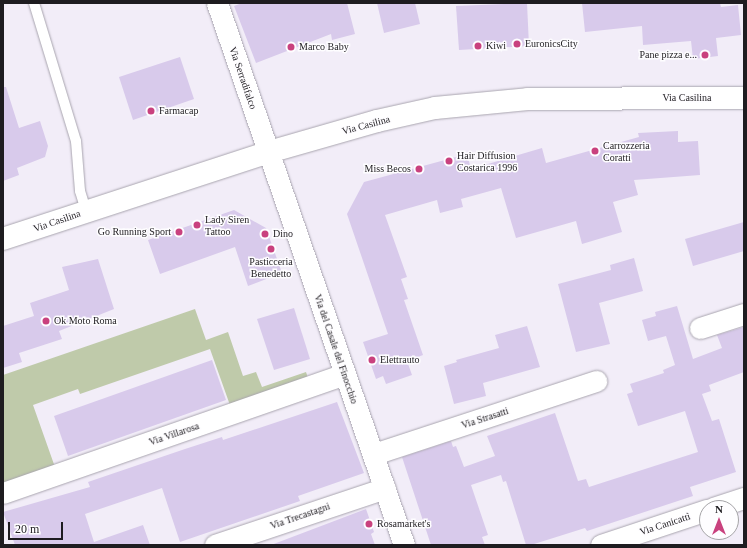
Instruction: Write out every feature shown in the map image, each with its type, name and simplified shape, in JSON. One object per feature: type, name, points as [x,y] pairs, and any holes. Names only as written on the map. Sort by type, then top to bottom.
[{"type":"main road","name":"Via Casilina","points":[[3,239],[269,152],[392,118],[477,102],[536,98],[744,98]]},
{"type":"street","name":"Via Serradifalco","points":[[217,3],[269,152]]},
{"type":"street","name":"Via del Casale del Finocchio","points":[[269,152],[404,545]]},
{"type":"street","points":[[700,328],[744,314]]},
{"type":"street","name":"Via Villarosa","points":[[3,493],[345,374]]},
{"type":"street","name":"Via Strasatti","points":[[374,454],[596,381]]},
{"type":"street","name":"Via Trecastagni","points":[[215,545],[384,488]]},
{"type":"street","name":"Via Canicattì","points":[[601,545],[699,513]]},
{"type":"lane","points":[[34,3],[76,141],[80,191],[86,212]]},
{"type":"green space","points":[[195,309],[206,340],[228,332],[243,376],[256,372],[262,387],[306,372],[309,381],[231,408],[210,349],[80,394],[78,389],[33,405],[56,470],[3,488],[3,375]]},
{"type":"building","points":[[242,3],[347,3],[355,34],[332,40],[331,34],[256,63],[234,6]]},
{"type":"building","points":[[377,3],[415,3],[420,24],[384,33]]},
{"type":"building","points":[[527,3],[529,46],[459,50],[456,6]]},
{"type":"building","points":[[582,3],[720,3],[721,7],[738,5],[741,35],[716,38],[718,56],[693,59],[691,41],[643,45],[642,26],[585,32]]},
{"type":"building","points":[[180,57],[194,99],[133,120],[119,77]]},
{"type":"building","points":[[3,87],[6,87],[19,128],[40,121],[48,146],[45,157],[17,168],[19,175],[3,181]]},
{"type":"building","points":[[678,131],[678,142],[698,141],[700,175],[634,180],[638,195],[613,202],[622,232],[582,244],[576,221],[516,238],[501,188],[461,199],[463,207],[440,213],[437,200],[385,215],[407,277],[401,279],[408,299],[404,300],[423,355],[407,361],[412,375],[386,384],[383,376],[376,379],[363,342],[388,334],[347,214],[364,182],[467,154],[471,169],[542,148],[546,163],[639,137],[638,133]]},
{"type":"building","points":[[234,210],[266,228],[282,273],[248,286],[235,247],[160,274],[148,240]]},
{"type":"building","points":[[744,222],[744,251],[693,266],[685,239]]},
{"type":"building","points":[[634,258],[643,291],[599,303],[610,344],[576,352],[558,284],[611,270],[610,265]]},
{"type":"building","points":[[98,259],[114,309],[59,331],[62,339],[19,353],[22,362],[3,368],[3,326],[34,316],[30,303],[69,290],[62,267]]},
{"type":"building","points":[[677,306],[693,359],[722,348],[717,335],[744,327],[744,372],[709,385],[711,391],[702,394],[712,421],[719,419],[736,472],[690,487],[693,496],[587,531],[585,528],[531,545],[526,545],[506,481],[503,482],[501,475],[471,485],[488,535],[482,537],[485,545],[431,545],[402,457],[451,441],[453,447],[456,446],[464,467],[495,456],[487,436],[555,413],[578,481],[586,479],[589,487],[698,452],[685,411],[638,426],[627,394],[633,392],[630,384],[664,373],[663,370],[675,365],[666,336],[648,341],[642,320],[656,316],[655,312]]},
{"type":"building","points":[[294,308],[310,359],[274,370],[257,319]]},
{"type":"building","points":[[527,326],[540,367],[483,383],[486,396],[454,404],[444,366],[457,362],[456,360],[499,348],[495,335]]},
{"type":"building","points":[[212,360],[226,400],[68,456],[54,416]]},
{"type":"building","points":[[337,402],[364,473],[298,496],[300,501],[180,542],[162,488],[85,514],[94,542],[143,525],[150,545],[15,545],[3,512],[90,487],[88,482],[222,437],[223,440]]},
{"type":"building","points":[[366,509],[374,532],[371,534],[375,545],[271,545]]},
{"type":"place","name":"EuronicsCity","points":[[517,44]]},
{"type":"place","name":"Kiwi","points":[[478,46]]},
{"type":"place","name":"Marco Baby","points":[[291,47]]},
{"type":"place","name":"Pane pizza e...","points":[[705,55]]},
{"type":"place","name":"Farmacap","points":[[151,111]]},
{"type":"place","name":"Carrozzeria Coratti","points":[[595,151]]},
{"type":"place","name":"Hair Diffusion Costarica 1996","points":[[449,161]]},
{"type":"place","name":"Miss Becos","points":[[419,169]]},
{"type":"place","name":"Lady Siren Tattoo","points":[[197,225]]},
{"type":"place","name":"Go Running Sport","points":[[179,232]]},
{"type":"place","name":"Dino","points":[[265,234]]},
{"type":"place","name":"Pasticceria Benedetto","points":[[271,249]]},
{"type":"place","name":"Ok Moto Roma","points":[[46,321]]},
{"type":"place","name":"Elettrauto","points":[[372,360]]},
{"type":"place","name":"Rosamarket's","points":[[369,524]]}]
